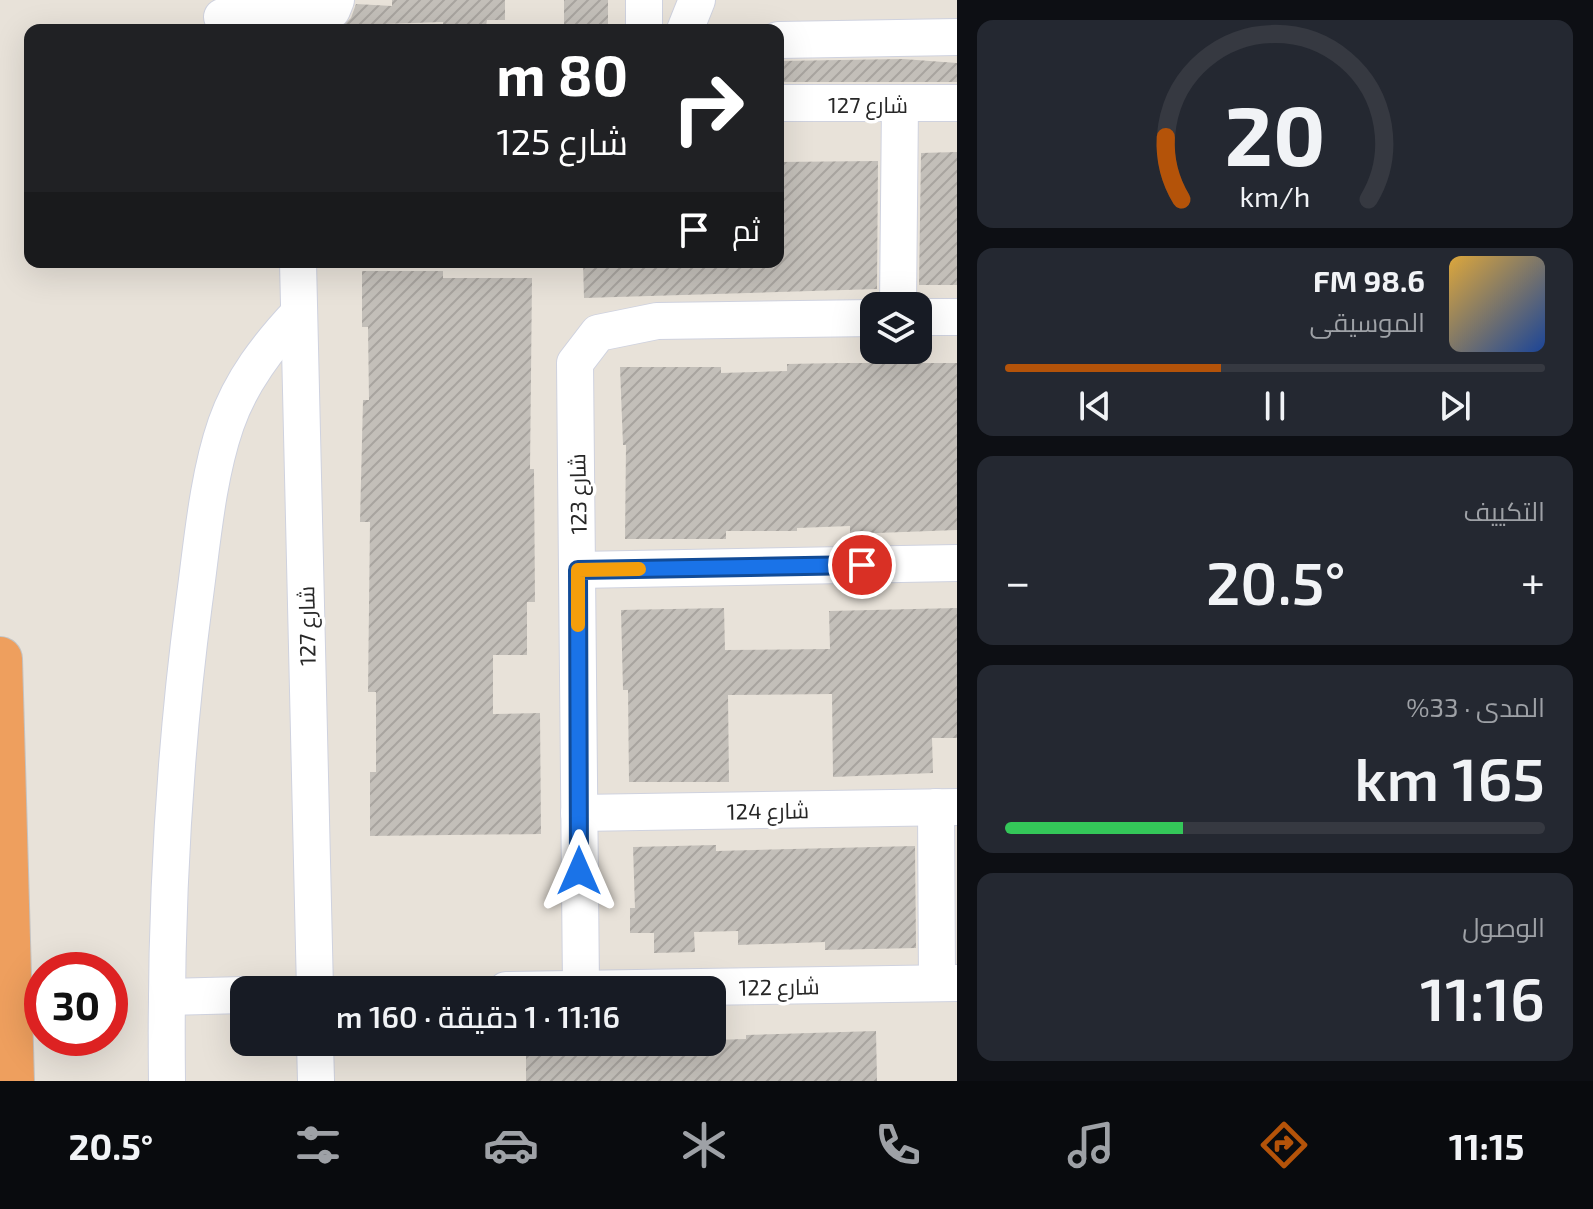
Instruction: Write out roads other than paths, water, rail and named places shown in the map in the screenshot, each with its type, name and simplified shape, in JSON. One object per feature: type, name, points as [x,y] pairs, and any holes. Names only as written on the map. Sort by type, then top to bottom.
[{"type":"highway","points":[[0,659],[12,1081]]},
{"type":"highway","points":[[10,1008],[24,1081]]},
{"type":"street","points":[[222,16],[318,15],[332,10],[336,0]]},
{"type":"street","points":[[644,0],[644,24]]},
{"type":"street","points":[[687,24],[697,0]]},
{"type":"street","points":[[784,40],[957,37]]},
{"type":"street","name":"شارع 127","points":[[784,103],[957,103]]},
{"type":"street","points":[[898,292],[900,104]]},
{"type":"street","name":"شارع 127","points":[[298,268],[315,976]]},
{"type":"street","points":[[167,1081],[170,870],[179,736],[201,555],[219,449],[237,397],[251,373],[299,313]]},
{"type":"street","points":[[932,317],[957,317]]},
{"type":"street","name":"شارع 123","points":[[581,976],[575,363],[598,333],[657,321],[860,318]]},
{"type":"street","points":[[578,570],[957,563]]},
{"type":"street","points":[[947,807],[947,983]]},
{"type":"street","name":"شارع 124","points":[[579,813],[947,807]]},
{"type":"street","name":"شارع 122","points":[[726,986],[947,983]]},
{"type":"street","points":[[167,997],[230,995]]},
{"type":"street","points":[[315,1056],[316,1081]]}]
